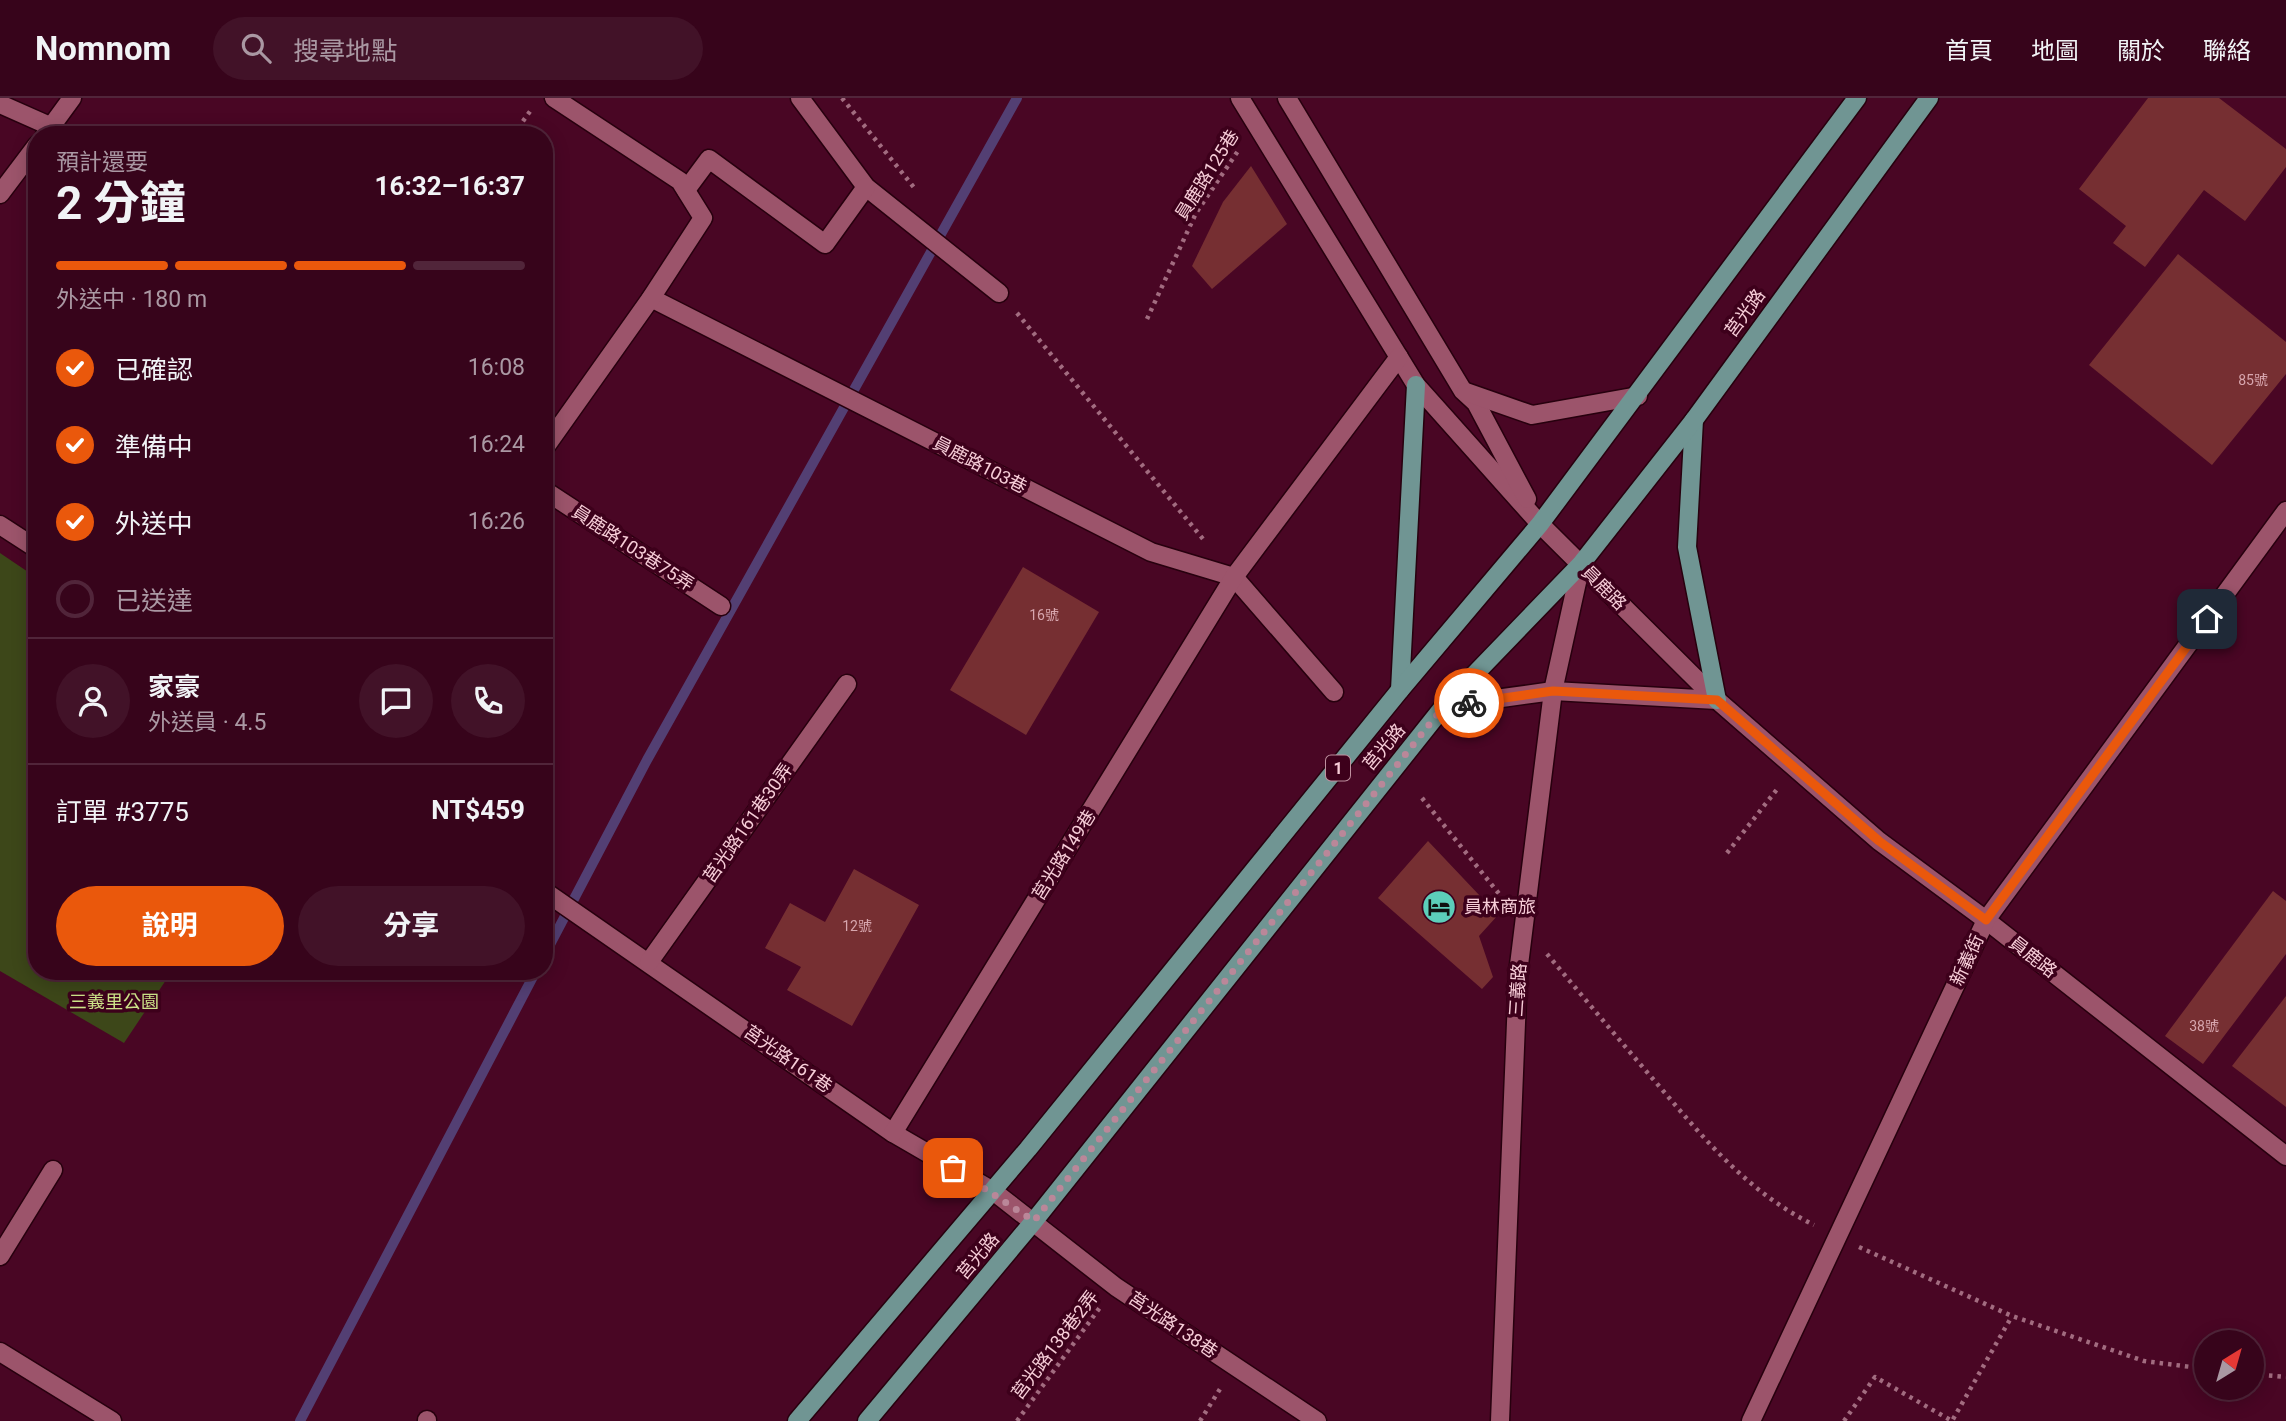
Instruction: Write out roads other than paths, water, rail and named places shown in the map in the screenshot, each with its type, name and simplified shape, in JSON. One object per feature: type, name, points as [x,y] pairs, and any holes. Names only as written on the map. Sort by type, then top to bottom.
[{"type":"main road","name":"莒光路","points":[[797,1421],[992,1191],[1400,690],[1540,524],[1638,396],[1857,98]]},
{"type":"main road","name":"莒光路","points":[[867,1421],[1034,1221],[1444,706],[1581,564],[1693,419],[1929,98]]},
{"type":"main road","points":[[1400,690],[1416,385]]},
{"type":"main road","points":[[1693,419],[1687,547],[1717,700]]},
{"type":"street","points":[[54,126],[72,98]]},
{"type":"street","points":[[553,436],[651,298],[703,218],[680,181],[554,98]]},
{"type":"street","points":[[800,98],[866,187],[999,293]]},
{"type":"street","name":"員鹿路","points":[[1240,98],[1416,385],[1540,524],[1717,700],[1879,841],[1986,920],[2286,1156]]},
{"type":"street","name":"員鹿路","points":[[1287,98],[1463,391],[1476,403],[1540,524]]},
{"type":"street","points":[[0,104],[39,126]]},
{"type":"street","points":[[0,194],[28,157]]},
{"type":"street","points":[[686,190],[709,159],[825,244],[866,187]]},
{"type":"street","name":"員鹿路103巷","points":[[651,298],[1151,552],[1234,577]]},
{"type":"street","points":[[1334,692],[1234,577],[1399,357]]},
{"type":"street","points":[[1463,391],[1532,415],[1638,396]]},
{"type":"street","name":"員鹿路103巷75弄","points":[[553,496],[721,606]]},
{"type":"street","name":"新義街","points":[[1751,1421],[1986,920],[2286,511]]},
{"type":"street","points":[[0,525],[28,544]]},
{"type":"street","name":"三義路","points":[[1500,1421],[1518,973],[1553,691],[1581,564]]},
{"type":"street","name":"莒光路149巷","points":[[893,1133],[1234,577]]},
{"type":"street","name":"莒光路161巷30弄","points":[[649,961],[847,684]]},
{"type":"street","points":[[1444,706],[1553,691],[1717,700]]},
{"type":"street","name":"莒光路161巷","points":[[553,897],[649,961],[893,1133],[992,1191],[1034,1221]]},
{"type":"street","points":[[0,1256],[53,1170]]},
{"type":"street","name":"莒光路138巷","points":[[1034,1221],[1116,1287],[1317,1421]]},
{"type":"street","points":[[0,1352],[113,1421]]},
{"type":"waterway","points":[[553,939],[647,760],[1017,98]]},
{"type":"waterway","points":[[300,1421],[531,980]]},
{"type":"place","name":"員林商旅","points":[[1439,907]]},
{"type":"park label","name":"三義里公園","points":[[114,1002]]}]
